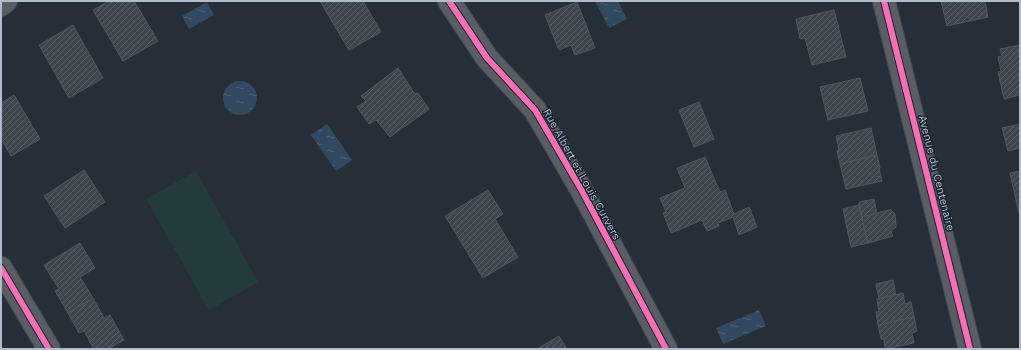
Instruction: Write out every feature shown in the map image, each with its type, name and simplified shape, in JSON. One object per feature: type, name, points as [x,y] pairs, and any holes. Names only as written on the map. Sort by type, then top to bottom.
[{"type":"street","points":[[1,5],[6,1]]},
{"type":"street","name":"Rue Albert et Louis Curvers","points":[[449,1],[487,58],[535,110],[582,191],[666,349]]},
{"type":"street","name":"Avenue du Centenaire","points":[[884,1],[970,349]]},
{"type":"street","points":[[1,268],[49,349]]},
{"type":"green space","points":[[196,171],[258,282],[209,310],[146,199]]},
{"type":"water","points":[[595,1],[618,1],[627,19],[609,28]]},
{"type":"water","points":[[207,2],[214,15],[189,29],[182,16]]},
{"type":"water","points":[[237,81],[243,81],[252,86],[256,92],[256,104],[252,110],[243,115],[237,115],[228,110],[223,101],[223,95],[228,86]]},
{"type":"water","points":[[327,124],[352,160],[336,171],[311,135]]},
{"type":"water","points":[[759,310],[766,326],[723,344],[716,328]]},
{"type":"building","points":[[109,1],[134,1],[158,41],[123,61],[93,10]]},
{"type":"building","points":[[320,1],[363,1],[381,32],[349,50]]},
{"type":"building","points":[[941,1],[985,1],[988,17],[947,26]]},
{"type":"building","points":[[577,2],[595,48],[575,55],[571,45],[559,50],[545,15]]},
{"type":"building","points":[[834,10],[846,57],[812,65],[805,38],[800,39],[796,19]]},
{"type":"building","points":[[73,25],[103,78],[69,98],[39,45]]},
{"type":"building","points":[[1020,45],[1020,95],[1004,99],[998,72],[1001,71],[998,57],[1002,56],[1000,49]]},
{"type":"building","points":[[398,68],[415,94],[418,93],[429,109],[390,137],[376,120],[369,124],[357,107],[366,101],[361,96]]},
{"type":"building","points":[[860,78],[868,111],[828,120],[820,87]]},
{"type":"building","points":[[14,95],[40,139],[11,156],[1,139],[1,103]]},
{"type":"building","points":[[699,102],[714,139],[694,147],[679,110]]},
{"type":"building","points":[[1020,124],[1020,148],[1008,151],[1002,128]]},
{"type":"building","points":[[871,128],[877,155],[840,164],[836,136]]},
{"type":"building","points":[[877,155],[882,181],[846,189],[840,164]]},
{"type":"building","points":[[705,157],[720,192],[725,190],[734,214],[749,207],[757,227],[739,235],[733,217],[718,223],[719,226],[707,231],[702,220],[671,233],[663,213],[666,212],[660,198],[685,188],[677,168]]},
{"type":"building","points":[[84,170],[105,202],[65,228],[44,196]]},
{"type":"building","points":[[1020,171],[1020,213],[1019,213],[1010,173]]},
{"type":"building","points":[[488,190],[503,214],[495,219],[518,257],[483,278],[445,216]]},
{"type":"building","points":[[874,199],[877,214],[862,217],[859,202]]},
{"type":"building","points":[[859,205],[868,243],[851,247],[843,209]]},
{"type":"building","points":[[891,210],[895,214],[896,227],[891,231],[893,236],[868,243],[862,217]]},
{"type":"building","points":[[80,243],[95,268],[80,277],[93,298],[68,313],[55,291],[59,289],[44,265]]},
{"type":"building","points":[[893,280],[896,295],[879,299],[876,284]]},
{"type":"building","points":[[903,293],[905,304],[911,302],[914,317],[878,325],[876,312],[879,312],[877,299]]},
{"type":"building","points":[[93,298],[104,318],[110,315],[124,340],[108,349],[94,349],[84,331],[79,333],[68,313]]},
{"type":"building","points":[[914,317],[917,331],[912,333],[914,343],[885,349],[884,339],[881,339],[878,325]]},
{"type":"building","points":[[559,336],[567,349],[537,349]]},
{"type":"cycle path","points":[[449,1],[487,58],[535,110],[582,191],[666,349]]},
{"type":"cycle path","points":[[884,1],[970,349]]},
{"type":"cycle path","points":[[1,268],[49,349]]}]
